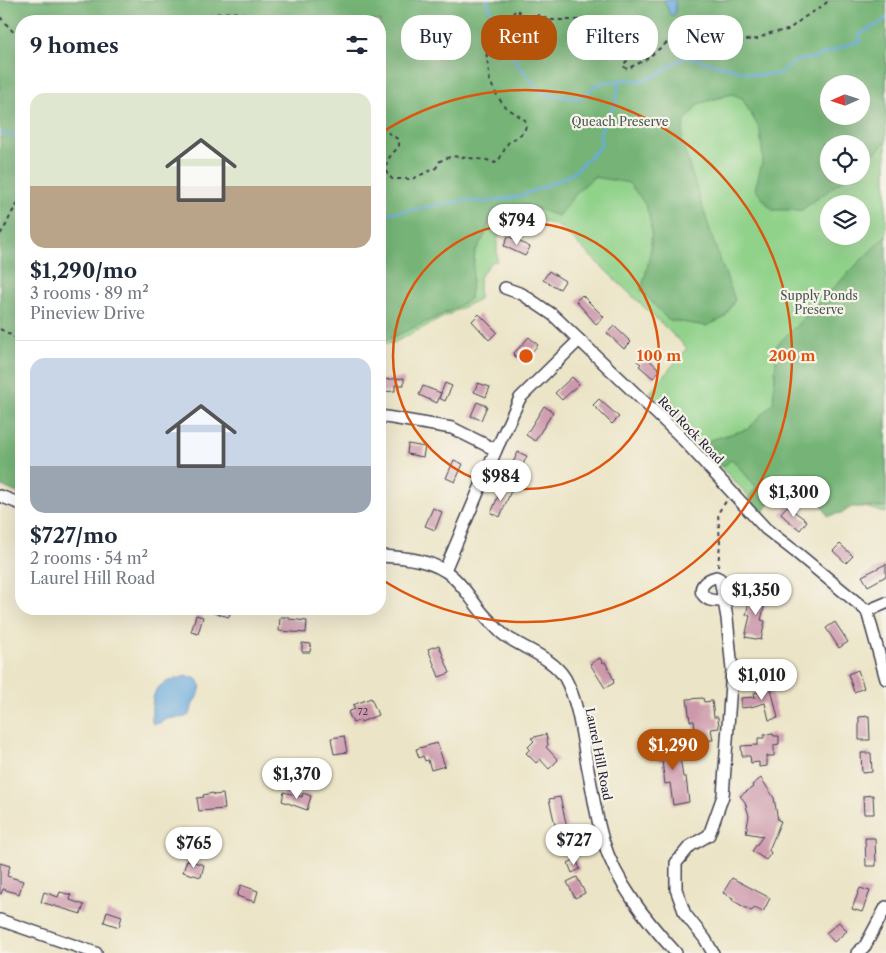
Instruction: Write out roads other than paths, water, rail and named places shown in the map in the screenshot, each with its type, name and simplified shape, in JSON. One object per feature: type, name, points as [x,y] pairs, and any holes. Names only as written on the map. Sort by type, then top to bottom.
[{"type":"street","name":"Red Rock Road","points":[[505,288],[522,294],[553,315],[678,434],[766,529],[867,611]]},
{"type":"street","points":[[445,570],[520,398],[578,340]]},
{"type":"street","points":[[386,417],[452,428],[496,450]]},
{"type":"street","points":[[0,496],[15,502]]},
{"type":"street","name":"Laurel Hill Road","points":[[386,557],[431,564],[445,570],[455,578],[482,613],[505,636],[542,656],[564,677],[576,705],[598,819],[603,841],[612,864],[640,911],[676,953]]},
{"type":"street","points":[[714,953],[685,914],[676,889],[676,863],[690,846],[709,835],[723,796],[732,670],[725,601],[720,579],[716,577],[706,580],[702,592],[705,597],[710,600],[725,601]]},
{"type":"street","points":[[886,603],[867,611],[886,679]]},
{"type":"street","points":[[857,953],[865,946],[886,907]]},
{"type":"street","points":[[0,920],[96,953]]},
{"type":"water","points":[[664,0],[675,0],[676,10],[674,15],[670,15]]},
{"type":"water","points":[[188,676],[198,681],[201,687],[192,705],[190,714],[154,724],[152,722],[152,711],[154,694],[157,689],[168,681]]},
{"type":"waterway","points":[[487,0],[493,15]]},
{"type":"waterway","points":[[386,214],[468,200],[485,202],[516,197],[546,186],[573,173],[601,146],[600,132],[606,118],[615,106],[620,81],[626,79],[638,81],[656,76],[687,57],[757,75],[778,74],[796,61],[813,58],[853,43],[861,42],[859,36],[886,18]]},
{"type":"waterway","points":[[515,60],[543,94],[582,99],[598,84],[620,81]]},
{"type":"waterway","points":[[0,133],[15,137]]},
{"type":"park label","name":"Queach Preserve","points":[[620,121]]},
{"type":"park label","name":"Supply Ponds Preserve","points":[[819,302]]}]
